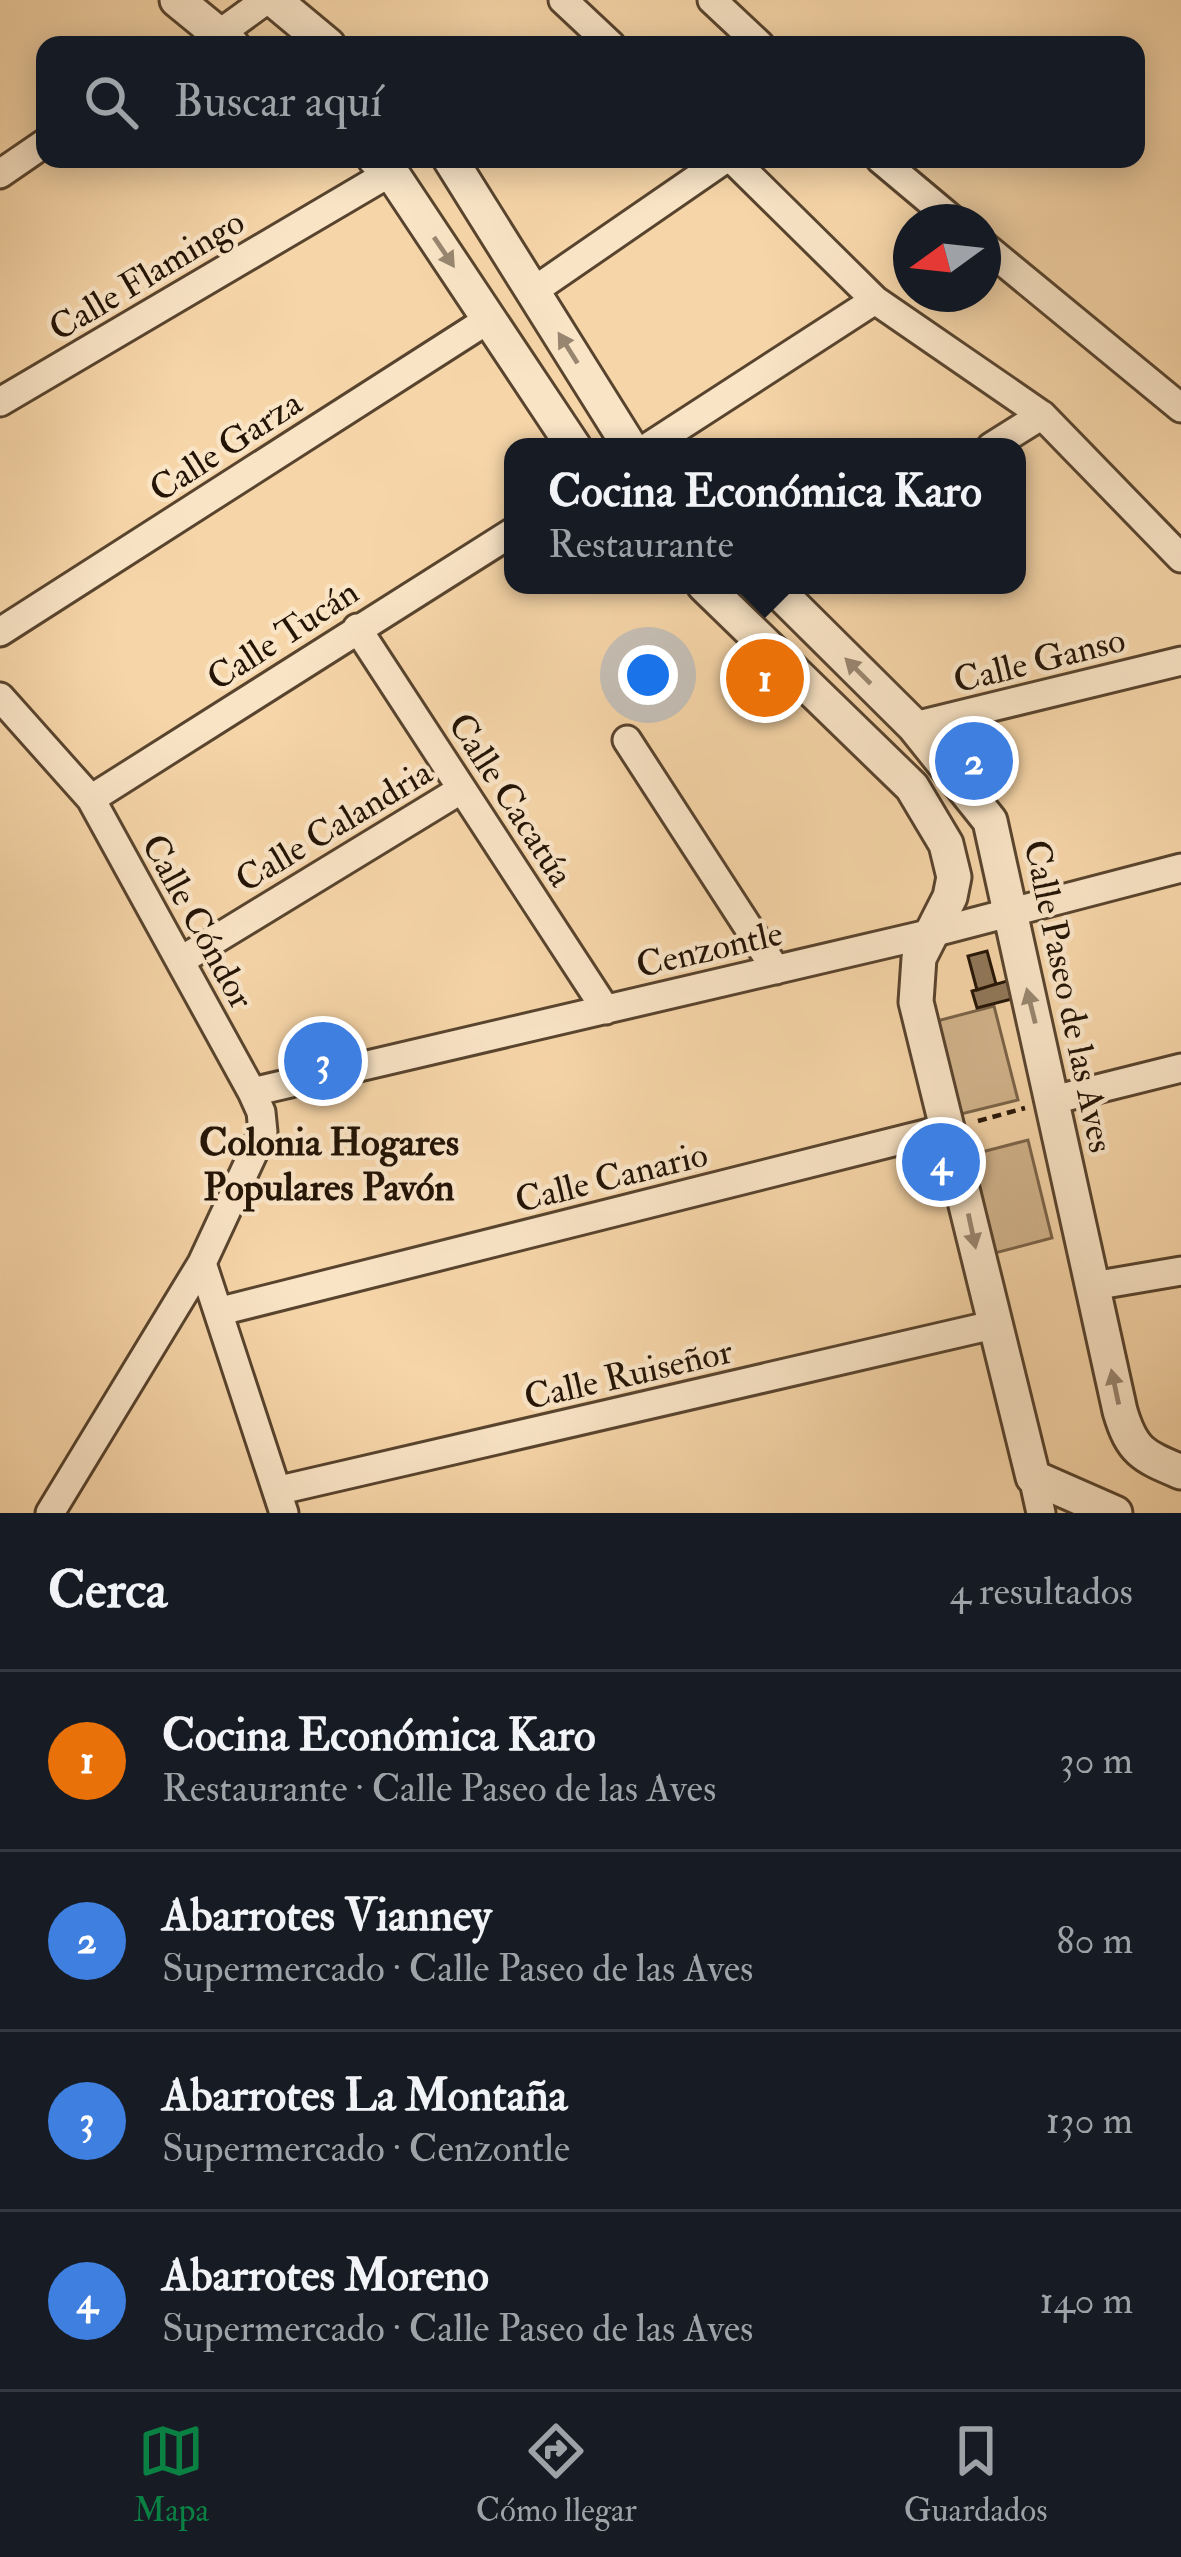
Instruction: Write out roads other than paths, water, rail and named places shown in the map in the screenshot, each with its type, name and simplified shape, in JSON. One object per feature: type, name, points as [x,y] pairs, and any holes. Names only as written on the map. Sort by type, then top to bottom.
[{"type":"street","points":[[177,0],[213,36]]},
{"type":"street","points":[[226,36],[270,0],[316,36]]},
{"type":"street","points":[[563,0],[601,36]]},
{"type":"street","points":[[712,0],[750,36]]},
{"type":"street","points":[[0,175],[36,149]]},
{"type":"street","name":"Calle Flamingo","points":[[0,402],[378,168]]},
{"type":"street","points":[[385,168],[568,438]]},
{"type":"street","points":[[455,168],[624,438]]},
{"type":"street","points":[[532,292],[715,168]]},
{"type":"street","points":[[737,168],[875,301],[1042,415],[1181,558]]},
{"type":"street","points":[[891,168],[934,204]]},
{"type":"street","points":[[1001,260],[1181,408]]},
{"type":"street","points":[[662,438],[875,301]]},
{"type":"street","name":"Calle Garza","points":[[0,632],[489,320]]},
{"type":"street","points":[[1005,438],[1042,415]]},
{"type":"street","name":"Calle Tucán","points":[[91,799],[504,538]]},
{"type":"street","points":[[713,594],[912,787],[946,844],[954,877],[950,897],[919,958],[916,1002],[1039,1512]]},
{"type":"street","name":"Calle Paseo de las Aves","points":[[782,594],[914,726],[990,821],[1128,1438],[1144,1457],[1181,1472]]},
{"type":"street","name":"Calle Cacatúa","points":[[357,628],[606,1010]]},
{"type":"street","name":"Calle Ganso","points":[[914,726],[1181,662]]},
{"type":"street","name":"Calle Cóndor","points":[[0,697],[91,799],[262,1112],[263,1132],[202,1263],[50,1513]]},
{"type":"street","points":[[627,740],[776,970]]},
{"type":"street","name":"Calle Calandria","points":[[180,961],[462,789]]},
{"type":"street","name":"Cenzontle","points":[[252,1093],[928,934],[1181,868]]},
{"type":"street","points":[[1053,1100],[1181,1068]]},
{"type":"street","name":"Calle Canario","points":[[221,1311],[949,1128]]},
{"type":"street","points":[[202,1263],[282,1502]]},
{"type":"street","points":[[1094,1286],[1181,1270]]},
{"type":"street","name":"Calle Ruiseñor","points":[[282,1502],[992,1325]]},
{"type":"street","points":[[1033,1478],[1115,1513]]},
{"type":"place","name":"Cocina Económica Karo","points":[[765,678]]},
{"type":"place","name":"Abarrotes Vianney","points":[[974,761]]},
{"type":"place","name":"Abarrotes La Montaña","points":[[323,1061]]},
{"type":"place","name":"Abarrotes Moreno","points":[[941,1162]]},
{"type":"district","name":"Colonia Hogares Populares Pavón","points":[[329,1164]]}]
